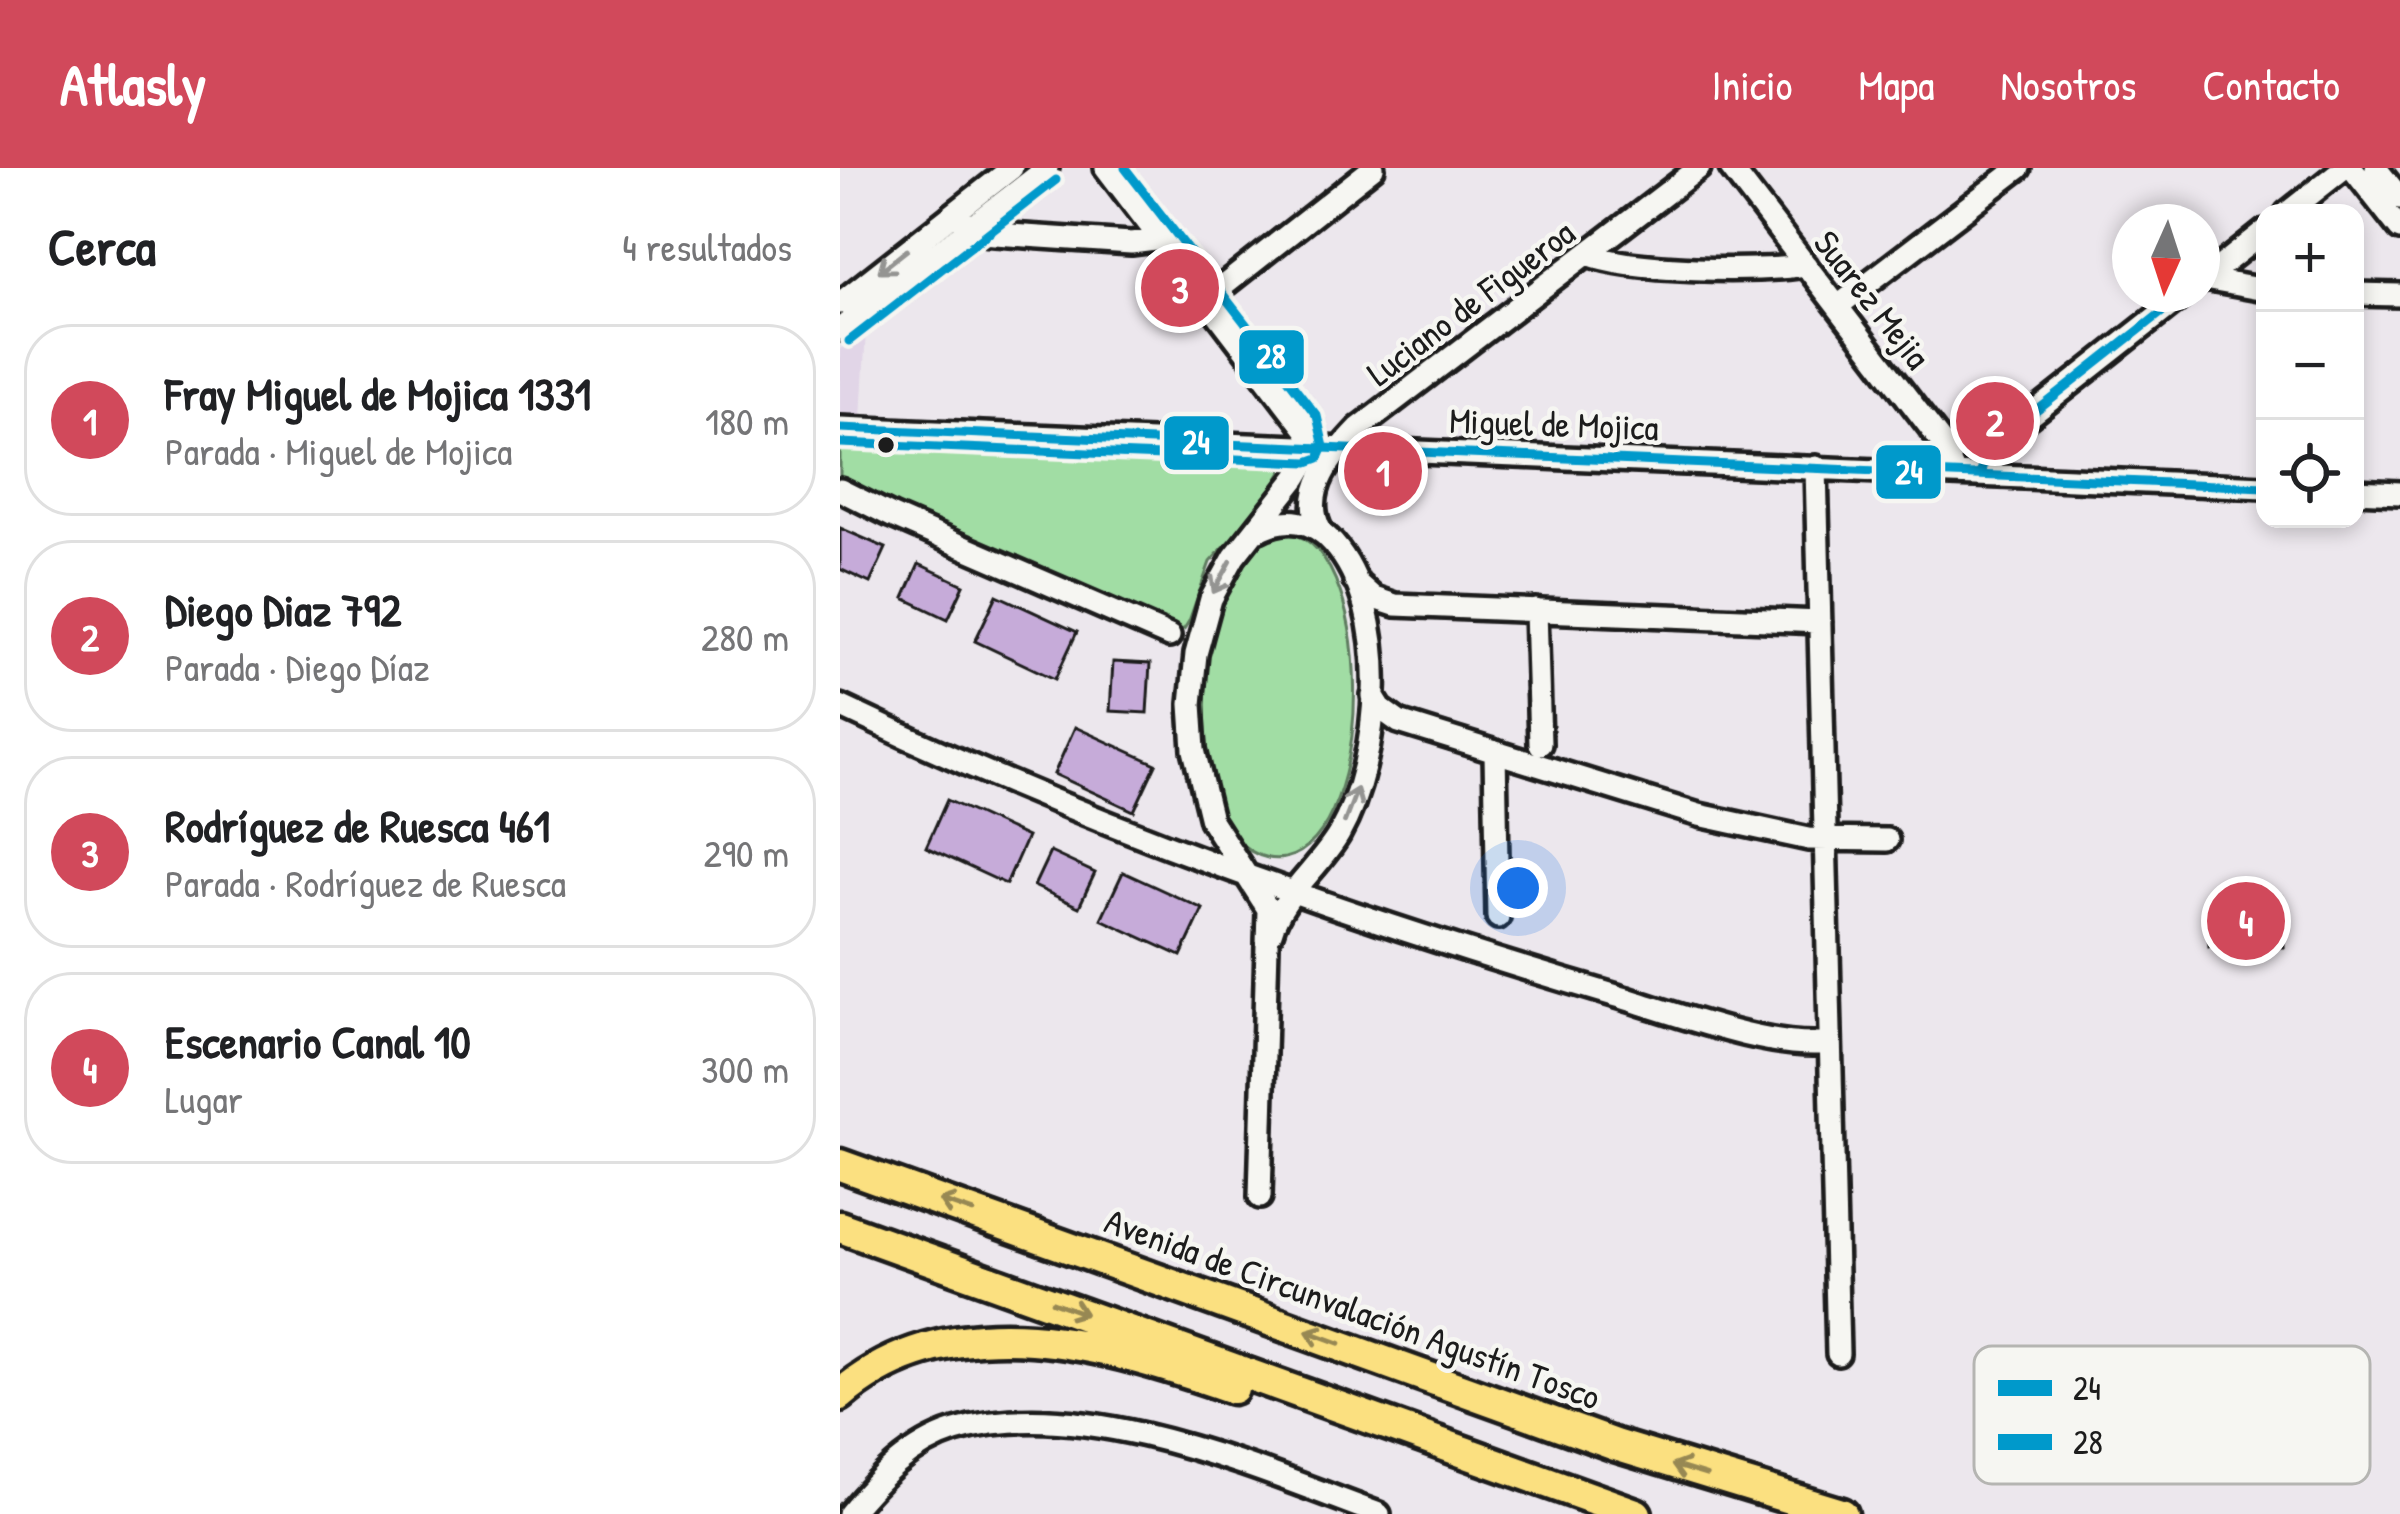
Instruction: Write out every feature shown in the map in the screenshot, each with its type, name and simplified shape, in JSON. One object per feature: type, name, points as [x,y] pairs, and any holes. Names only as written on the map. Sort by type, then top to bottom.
[{"type":"highway","name":"Avenida de Circunvalación Agustín Tosco","points":[[846,1165],[1669,1464],[1842,1514]]},
{"type":"highway","points":[[840,1227],[1636,1514]]},
{"type":"highway","points":[[840,1395],[889,1362],[933,1346],[981,1338],[1035,1339],[1112,1352],[1204,1378],[1420,1456],[1534,1478]]},
{"type":"street","points":[[840,328],[963,221],[1012,168]]},
{"type":"street","points":[[840,303],[1047,168]]},
{"type":"street","points":[[1106,168],[1304,424],[1310,446],[1297,477],[1234,556],[1204,619],[1193,674],[1194,750],[1211,820],[1268,909],[1260,1197]]},
{"type":"street","points":[[1208,298],[1373,168]]},
{"type":"street","name":"Luciano de Figueroa","points":[[1321,530],[1313,512],[1316,488],[1342,448],[1371,419],[1699,168]]},
{"type":"street","name":"Suarez Mejia","points":[[1731,168],[1946,448],[1954,474]]},
{"type":"street","points":[[1838,306],[2019,168]]},
{"type":"street","points":[[2299,204],[2348,168],[2400,229]]},
{"type":"street","points":[[2377,168],[2400,198]]},
{"type":"street","points":[[963,221],[1131,243],[1163,239]]},
{"type":"street","points":[[2220,266],[2256,237]]},
{"type":"street","points":[[1588,254],[1620,264],[1772,270],[1806,266]]},
{"type":"street","points":[[2220,283],[2256,289]]},
{"type":"street","points":[[2364,294],[2400,296]]},
{"type":"street","points":[[1978,475],[1996,443],[2162,312]]},
{"type":"street","name":"Miguel de Mojica","points":[[840,428],[2256,488]]},
{"type":"street","points":[[1816,467],[1838,1354]]},
{"type":"street","points":[[840,490],[1169,636],[1186,651],[1193,674]]},
{"type":"street","points":[[2364,491],[2400,493]]},
{"type":"street","points":[[1255,532],[1290,521],[1303,522],[1321,530],[1336,546],[1355,581],[1370,639],[1373,696],[1368,744],[1348,816],[1275,920],[1270,939]]},
{"type":"street","points":[[1355,581],[1374,598],[1396,604],[1820,622]]},
{"type":"street","points":[[1370,639],[1377,613],[1396,604]]},
{"type":"street","points":[[1536,610],[1540,744]]},
{"type":"street","points":[[1169,636],[1185,636],[1204,619]]},
{"type":"street","points":[[1373,696],[1399,722],[1700,815],[1826,841],[1887,840]]},
{"type":"street","points":[[840,706],[920,745],[1175,851],[1297,890],[1329,907],[1753,1034],[1801,1045],[1830,1043]]},
{"type":"street","points":[[1368,744],[1380,727],[1399,722]]},
{"type":"street","points":[[1495,753],[1498,917]]},
{"type":"street","points":[[1175,851],[1195,849],[1204,842],[1211,820]]},
{"type":"street","points":[[1318,865],[1316,888],[1329,907]]},
{"type":"street","points":[[849,1514],[881,1476],[916,1449],[954,1431],[1044,1419],[1108,1428],[1225,1457],[1379,1514]]},
{"type":"shaded area","points":[[866,331],[861,418],[840,417],[840,349]]},
{"type":"green space","points":[[840,439],[1276,462],[1282,472],[1262,504],[1210,562],[1189,621],[1184,629],[1175,631],[840,478]]},
{"type":"green space","points":[[1280,532],[1312,545],[1335,580],[1349,629],[1354,687],[1351,745],[1338,798],[1316,838],[1285,858],[1274,859],[1244,846],[1216,795],[1209,761],[1206,685],[1216,616],[1225,591],[1247,556]]},
{"type":"building","points":[[840,528],[886,548],[870,583],[840,569]]},
{"type":"building","points":[[919,564],[964,585],[948,619],[904,598]]},
{"type":"building","points":[[997,595],[1077,632],[1055,679],[975,641]]},
{"type":"building","points":[[1113,662],[1150,664],[1147,713],[1110,711]]},
{"type":"building","points":[[1075,727],[1156,764],[1134,811],[1054,774]]},
{"type":"building","points":[[947,800],[1027,837],[1006,884],[926,847]]},
{"type":"building","points":[[1050,852],[1095,873],[1079,907],[1034,886]]},
{"type":"building","points":[[1123,872],[1203,909],[1181,956],[1101,919]]},
{"type":"building","points":[[2282,896],[2284,947],[2209,946],[2207,897]]},
{"type":"transit line","name":"28","points":[[840,443],[1308,462],[1319,458],[1324,447],[1317,416],[1125,168]]},
{"type":"transit line","name":"28","points":[[849,341],[1056,180]]},
{"type":"transit line","name":"24","points":[[1978,475],[1996,443],[2162,312]]},
{"type":"transit line","name":"24","points":[[840,428],[2256,487]]},
{"type":"place","name":"Rodríguez de Ruesca 461","points":[[1180,288]]},
{"type":"place","name":"Diego Diaz 792","points":[[1995,421]]},
{"type":"place","name":"Fray Miguel de Mojica 1331","points":[[1383,471]]},
{"type":"place","name":"Escenario Canal 10","points":[[2246,921]]}]
